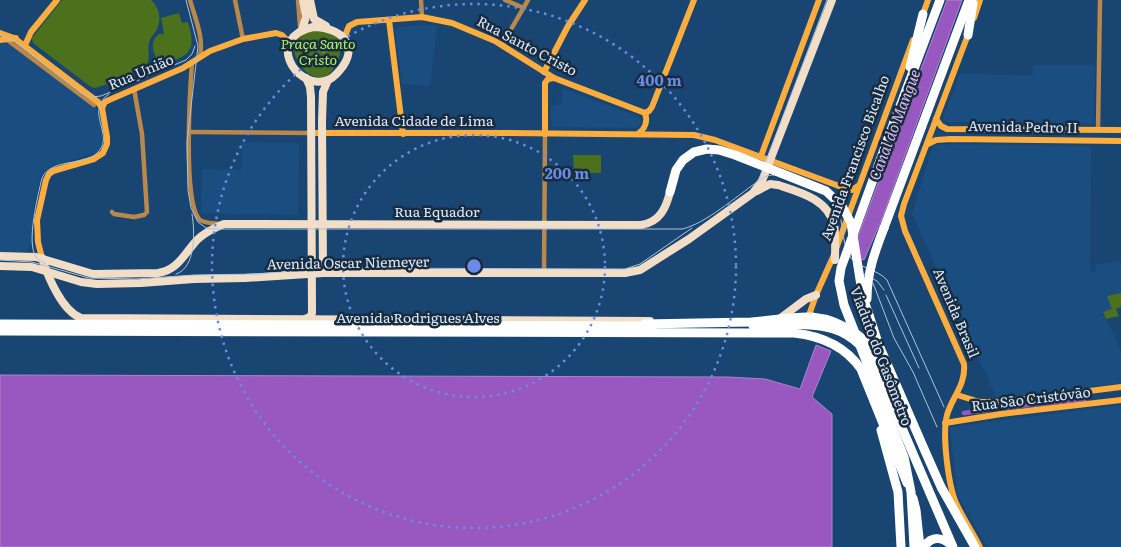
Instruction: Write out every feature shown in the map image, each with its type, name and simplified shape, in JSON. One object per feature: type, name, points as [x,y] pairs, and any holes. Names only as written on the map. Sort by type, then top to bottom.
[{"type":"highway","name":"Avenida Francisco Bicalho","points":[[894,122],[940,0]]},
{"type":"highway","points":[[868,312],[868,279],[871,264],[969,0]]},
{"type":"highway","points":[[968,35],[973,0]]},
{"type":"highway","points":[[906,89],[914,46],[923,14]]},
{"type":"highway","name":"Viaduto do Gasômetro","points":[[894,122],[845,253],[839,281],[844,305],[904,457],[912,499],[914,547]]},
{"type":"highway","points":[[670,192],[676,170],[683,160],[694,152],[707,149],[719,150],[735,155],[826,191],[842,206],[852,226],[863,298],[870,323],[941,487],[975,547]]},
{"type":"highway","points":[[610,326],[752,322],[803,317],[823,319],[848,329],[863,339],[878,354],[890,372]]},
{"type":"highway","name":"Avenida Rodrigues Alves","points":[[0,324],[736,326],[804,323],[822,326],[838,331],[857,342],[872,360],[953,547]]},
{"type":"highway","name":"Avenida Rodrigues Alves","points":[[0,331],[794,333],[819,337],[834,343],[854,358],[869,384]]},
{"type":"highway","points":[[869,384],[874,409],[898,492],[903,547]]},
{"type":"highway","points":[[869,384],[912,494],[916,510],[920,547]]},
{"type":"highway","points":[[924,547],[935,538],[947,541],[953,547]]},
{"type":"main road","points":[[303,0],[306,19],[299,32],[289,42],[288,53],[290,61],[306,78],[310,91],[312,313],[310,317],[304,319]]},
{"type":"main road","points":[[306,78],[319,82],[328,80],[339,72],[347,60],[348,48],[344,38],[336,31],[314,19],[310,0]]},
{"type":"main road","points":[[544,72],[585,0]]},
{"type":"main road","points":[[638,134],[645,125],[645,113],[652,107],[694,0]]},
{"type":"main road","points":[[760,156],[819,0]]},
{"type":"main road","points":[[753,193],[762,181],[771,160],[832,0]]},
{"type":"main road","name":"Avenida Francisco Bicalho","points":[[804,323],[833,257],[928,0]]},
{"type":"main road","points":[[927,145],[980,0]]},
{"type":"main road","points":[[26,43],[31,32],[52,2]]},
{"type":"main road","name":"Rua Santo Cristo","points":[[344,38],[349,26],[354,22],[422,17],[461,26],[502,45],[554,78],[645,113]]},
{"type":"main road","points":[[389,20],[403,134]]},
{"type":"main road","points":[[299,32],[313,27],[328,27]]},
{"type":"main road","points":[[3,40],[31,32]]},
{"type":"main road","points":[[0,33],[26,43],[100,100],[106,102]]},
{"type":"main road","points":[[192,62],[200,56],[243,39],[276,33],[282,35],[289,42]]},
{"type":"main road","points":[[14,38],[98,102],[102,108],[107,140],[103,152],[94,158],[53,171],[47,177],[38,220],[38,242],[46,271]]},
{"type":"main road","name":"Rua União","points":[[102,108],[106,102],[183,68],[192,62]]},
{"type":"main road","points":[[545,134],[546,83],[548,79],[554,78]]},
{"type":"main road","points":[[324,273],[322,133],[323,92],[328,80]]},
{"type":"main road","points":[[936,119],[941,126],[947,128]]},
{"type":"main road","points":[[946,139],[941,133],[947,128]]},
{"type":"main road","name":"Avenida Pedro II","points":[[947,128],[1121,130]]},
{"type":"main road","points":[[1098,130],[1098,140]]},
{"type":"main road","name":"Avenida Cidade de Lima","points":[[311,133],[638,134],[700,136],[760,156],[847,189],[852,190],[858,186]]},
{"type":"main road","name":"Avenida Pedro II","points":[[927,145],[934,140],[946,139],[1121,141]]},
{"type":"main road","name":"Avenida Brasil","points":[[927,145],[901,216],[902,223],[964,364],[963,379],[945,423],[946,447],[956,502],[980,547]]},
{"type":"main road","points":[[753,193],[768,185],[778,185],[814,199],[821,204],[829,213],[834,227],[835,260],[839,281]]},
{"type":"main road","name":"Rua Equador","points":[[0,256],[42,258],[89,273],[158,273],[174,267],[192,245],[205,233],[224,224],[647,224],[655,220],[663,211],[670,192]]},
{"type":"main road","name":"Avenida Oscar Niemeyer","points":[[0,266],[28,267],[80,282],[97,284],[141,284],[194,279],[251,278],[311,273],[634,272],[642,269],[689,238],[753,193]]},
{"type":"main road","points":[[31,256],[46,271]]},
{"type":"main road","name":"Avenida Rodrigues Alves","points":[[46,271],[68,310],[81,318],[769,322],[774,324],[790,324]]},
{"type":"main road","points":[[774,324],[781,316],[816,294]]},
{"type":"main road","points":[[185,324],[194,319]]},
{"type":"main road","name":"Rua São Cristóvão","points":[[957,395],[980,402],[1002,402],[1119,389]]},
{"type":"main road","name":"Rua São Cristóvão","points":[[945,423],[1001,414],[1121,400]]},
{"type":"main road","points":[[1001,414],[995,411],[994,408],[1002,402]]},
{"type":"street","points":[[190,0],[200,37],[200,56]]},
{"type":"street","points":[[235,0],[243,39]]},
{"type":"street","points":[[298,0],[301,22],[299,32]]},
{"type":"street","points":[[421,0],[422,17]]},
{"type":"street","points":[[504,0],[524,8]]},
{"type":"street","points":[[502,45],[528,0]]},
{"type":"street","points":[[1098,130],[1100,0]]},
{"type":"street","points":[[3,40],[94,105]]},
{"type":"street","points":[[192,62],[189,132],[191,190],[200,219],[204,222],[224,224]]},
{"type":"street","points":[[112,212],[114,214],[134,217],[144,215],[147,212],[142,134],[134,89]]},
{"type":"street","name":"Avenida Cidade de Lima","points":[[189,132],[311,133]]},
{"type":"street","points":[[544,273],[545,134]]},
{"type":"shaded area","points":[[947,0],[962,0],[881,221],[864,260],[851,255]]},
{"type":"shaded area","points":[[437,26],[430,86],[402,84],[395,31],[398,27]]},
{"type":"shaded area","points":[[0,41],[5,41],[15,47],[97,109],[102,135],[103,144],[101,149],[95,153],[51,166],[41,175],[33,211],[32,242],[27,252],[0,252]]},
{"type":"shaded area","points":[[1033,65],[1095,65],[1094,124],[948,122],[944,120],[944,115],[960,74],[1033,75]]},
{"type":"shaded area","points":[[562,88],[639,117],[641,123],[637,128],[554,127],[551,122],[551,106],[558,106],[558,103],[562,103]]},
{"type":"shaded area","points":[[242,142],[299,143],[298,215],[201,213],[202,169],[242,170]]},
{"type":"shaded area","points":[[940,144],[1091,146],[1090,271],[1094,272],[1098,264],[1121,261],[1121,307],[1103,312],[1121,352],[1121,383],[997,398],[912,214],[930,154],[934,146]]},
{"type":"shaded area","points":[[816,345],[831,351],[812,397],[832,414],[832,547],[0,547],[0,375],[728,377],[765,379],[800,389]]},
{"type":"shaded area","points":[[1121,405],[1121,547],[987,547],[957,494],[950,427]]},
{"type":"green space","points":[[62,0],[151,0],[158,10],[159,25],[151,37],[146,66],[118,79],[118,81],[95,88],[91,87],[33,43],[32,38]]},
{"type":"green space","points":[[179,13],[182,23],[188,22],[192,41],[191,48],[183,56],[160,66],[154,53],[153,42],[159,34],[164,34],[161,18]]},
{"type":"green space","name":"Praça Santo Cristo","points":[[323,30],[338,38],[340,54],[338,61],[329,74],[323,77],[315,77],[300,65],[294,47],[298,39],[307,33]]},
{"type":"green space","points":[[573,155],[601,155],[601,173],[574,173]]},
{"type":"green space","points":[[1121,293],[1121,307],[1116,309],[1119,316],[1106,319],[1103,312],[1112,309],[1107,296]]},
{"type":"waterway","points":[[1003,408],[1085,399]]},
{"type":"waterway","points":[[964,413],[988,410]]},
{"type":"tram line","points":[[186,0],[198,46],[187,142],[188,190],[191,208],[198,222],[206,228],[682,229],[711,216],[763,178],[771,175],[781,176],[809,185],[827,196],[837,207],[849,255],[856,262],[878,273],[887,280],[944,407]]},
{"type":"tram line","points":[[757,182],[827,0]]},
{"type":"tram line","points":[[0,35],[14,41],[83,94],[91,97],[101,96],[186,60],[192,54],[195,46]]},
{"type":"tram line","points":[[46,264],[36,257],[32,241],[32,230],[42,178],[53,167],[86,159],[99,151],[103,144],[99,108],[102,101],[109,94]]},
{"type":"tram line","points":[[176,274],[183,270],[191,257],[194,239],[192,214]]},
{"type":"tram line","points":[[0,260],[32,262],[89,278],[136,279],[194,275],[259,274],[323,268],[625,269],[640,264],[692,228]]},
{"type":"tram line","points":[[862,273],[877,281],[884,290]]},
{"type":"tram line","points":[[873,283],[894,338],[913,372],[937,427]]},
{"type":"tram line","points":[[886,295],[919,368]]},
{"type":"water label","name":"Canal do Mangue","points":[[895,125]]}]
